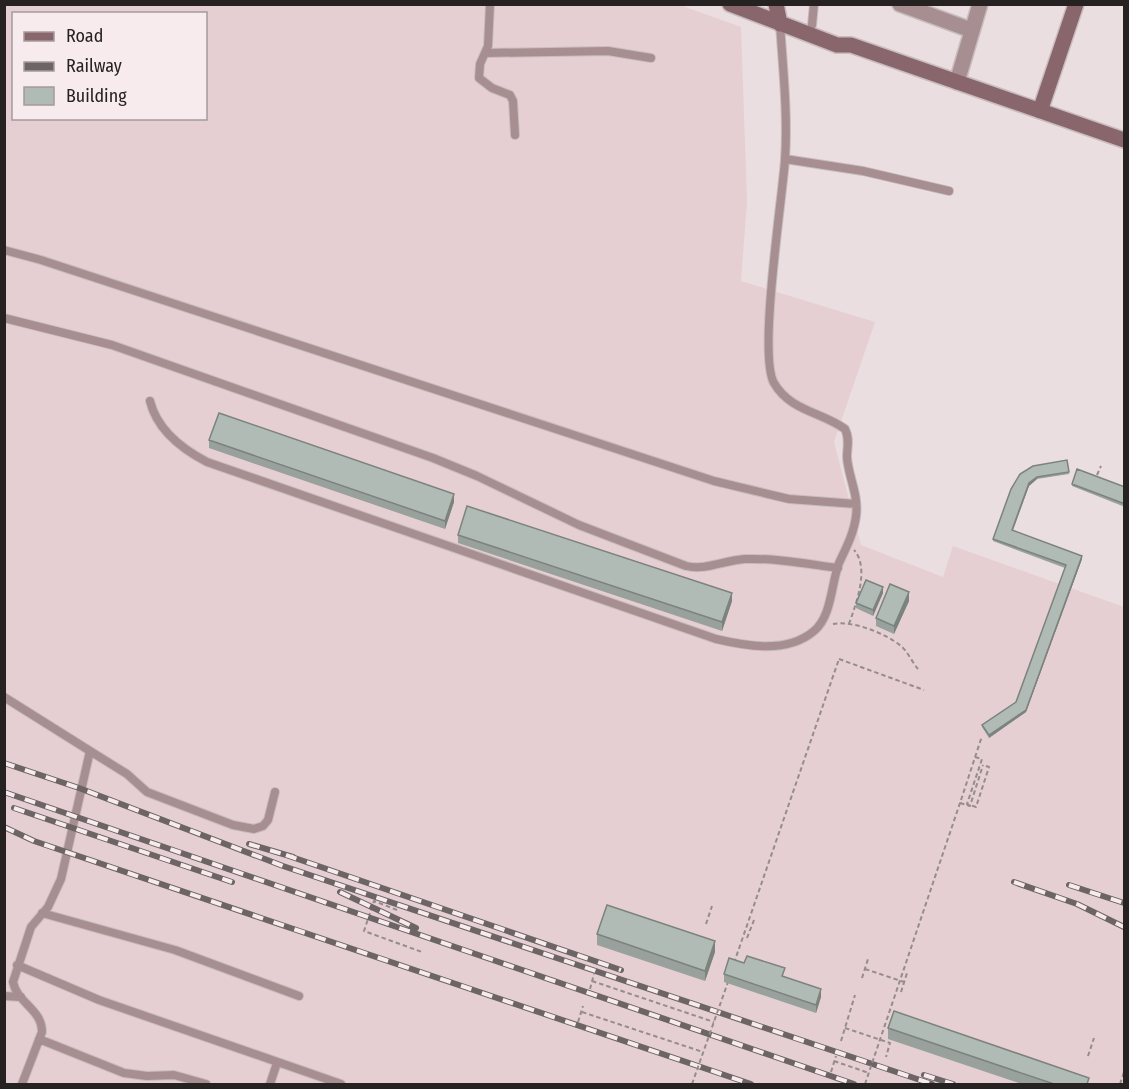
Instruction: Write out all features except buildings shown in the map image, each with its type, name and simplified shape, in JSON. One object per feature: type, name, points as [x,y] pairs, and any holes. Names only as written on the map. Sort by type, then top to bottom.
[{"type":"street","points":[[730,4],[781,13],[837,45],[851,45],[1125,141]]},
{"type":"street","points":[[755,4],[839,35],[851,45]]},
{"type":"street","points":[[900,4],[971,30]]},
{"type":"street","points":[[957,82],[980,4]]},
{"type":"street","points":[[1040,111],[1076,4]]},
{"type":"lane","points":[[490,4],[490,32],[486,53],[480,64],[479,78],[492,88],[510,95],[513,101],[515,135]]},
{"type":"lane","points":[[812,25],[814,4]]},
{"type":"lane","points":[[150,400],[157,418],[176,442],[207,462],[716,639],[760,647],[785,644],[813,632],[822,620],[857,515],[847,458],[849,438],[845,429],[795,404],[779,389],[771,376],[768,347],[785,159],[785,93],[781,13]]},
{"type":"lane","points":[[486,53],[608,51],[651,58]]},
{"type":"lane","points":[[785,159],[863,171],[949,191]]},
{"type":"lane","points":[[4,250],[64,267],[714,481],[789,499],[856,504]]},
{"type":"lane","points":[[4,318],[112,345],[433,458],[486,480],[579,525],[686,566],[699,568],[727,560],[746,559],[777,560],[838,568]]},
{"type":"lane","points":[[4,697],[127,774],[147,792],[233,825],[254,829],[263,826],[268,820],[275,792]]},
{"type":"lane","points":[[22,1084],[39,1039],[40,1018],[21,997],[12,982],[31,927],[54,897],[61,879],[90,751]]},
{"type":"lane","points":[[42,913],[175,950],[299,996]]},
{"type":"lane","points":[[17,965],[99,1000],[341,1084]]},
{"type":"lane","points":[[4,996],[21,997]]},
{"type":"lane","points":[[39,1039],[124,1072],[147,1076],[174,1075],[206,1084]]},
{"type":"lane","points":[[270,1084],[277,1063]]},
{"type":"path","points":[[1097,475],[1101,466]]},
{"type":"path","points":[[848,545],[857,551],[862,571],[849,624]]},
{"type":"path","points":[[822,620],[833,624],[849,624],[900,645],[918,669]]},
{"type":"path","points":[[732,970],[839,659],[924,690]]},
{"type":"path","points":[[865,1084],[982,736]]},
{"type":"path","points":[[960,801],[970,806],[973,796],[980,776],[983,765],[989,767],[976,807],[967,804],[982,759],[975,757]]},
{"type":"path","points":[[398,910],[374,901],[364,931],[422,952]]},
{"type":"path","points":[[706,924],[712,906]]},
{"type":"path","points":[[747,939],[754,920]]},
{"type":"path","points":[[746,928],[750,930]]},
{"type":"path","points":[[862,978],[868,960]]},
{"type":"path","points":[[865,969],[904,982]]},
{"type":"path","points":[[901,992],[907,973]]},
{"type":"path","points":[[590,989],[594,974]]},
{"type":"path","points":[[692,1084],[728,980]]},
{"type":"path","points":[[592,981],[714,1022]]},
{"type":"path","points":[[841,1041],[855,995]]},
{"type":"path","points":[[578,1022],[583,1006]]},
{"type":"path","points":[[582,1012],[704,1052]]},
{"type":"path","points":[[845,1028],[891,1043],[886,1057]]},
{"type":"path","points":[[1088,1056],[1094,1038]]},
{"type":"path","points":[[831,1072],[836,1056]]},
{"type":"path","points":[[834,1061],[869,1073]]},
{"type":"path","points":[[1120,1084],[1125,1072]]},
{"type":"shaded area","points":[[677,4],[741,27],[747,202],[741,281],[875,322],[834,442],[861,545],[943,577],[953,546],[1124,607],[1124,1084],[5,1084],[5,5]]},
{"type":"railway","points":[[4,763],[79,788],[283,866],[932,1084]]},
{"type":"railway","points":[[4,792],[854,1084]]},
{"type":"railway","points":[[14,808],[232,882]]},
{"type":"railway","points":[[4,827],[34,841],[751,1084]]},
{"type":"railway","points":[[249,844],[293,857]]},
{"type":"railway","points":[[286,855],[621,970]]},
{"type":"railway","points":[[1014,882],[1077,904],[1124,927]]},
{"type":"railway","points":[[1069,885],[1124,903]]},
{"type":"railway","points":[[340,892],[416,928]]},
{"type":"railway","points":[[924,1075],[953,1084]]}]
